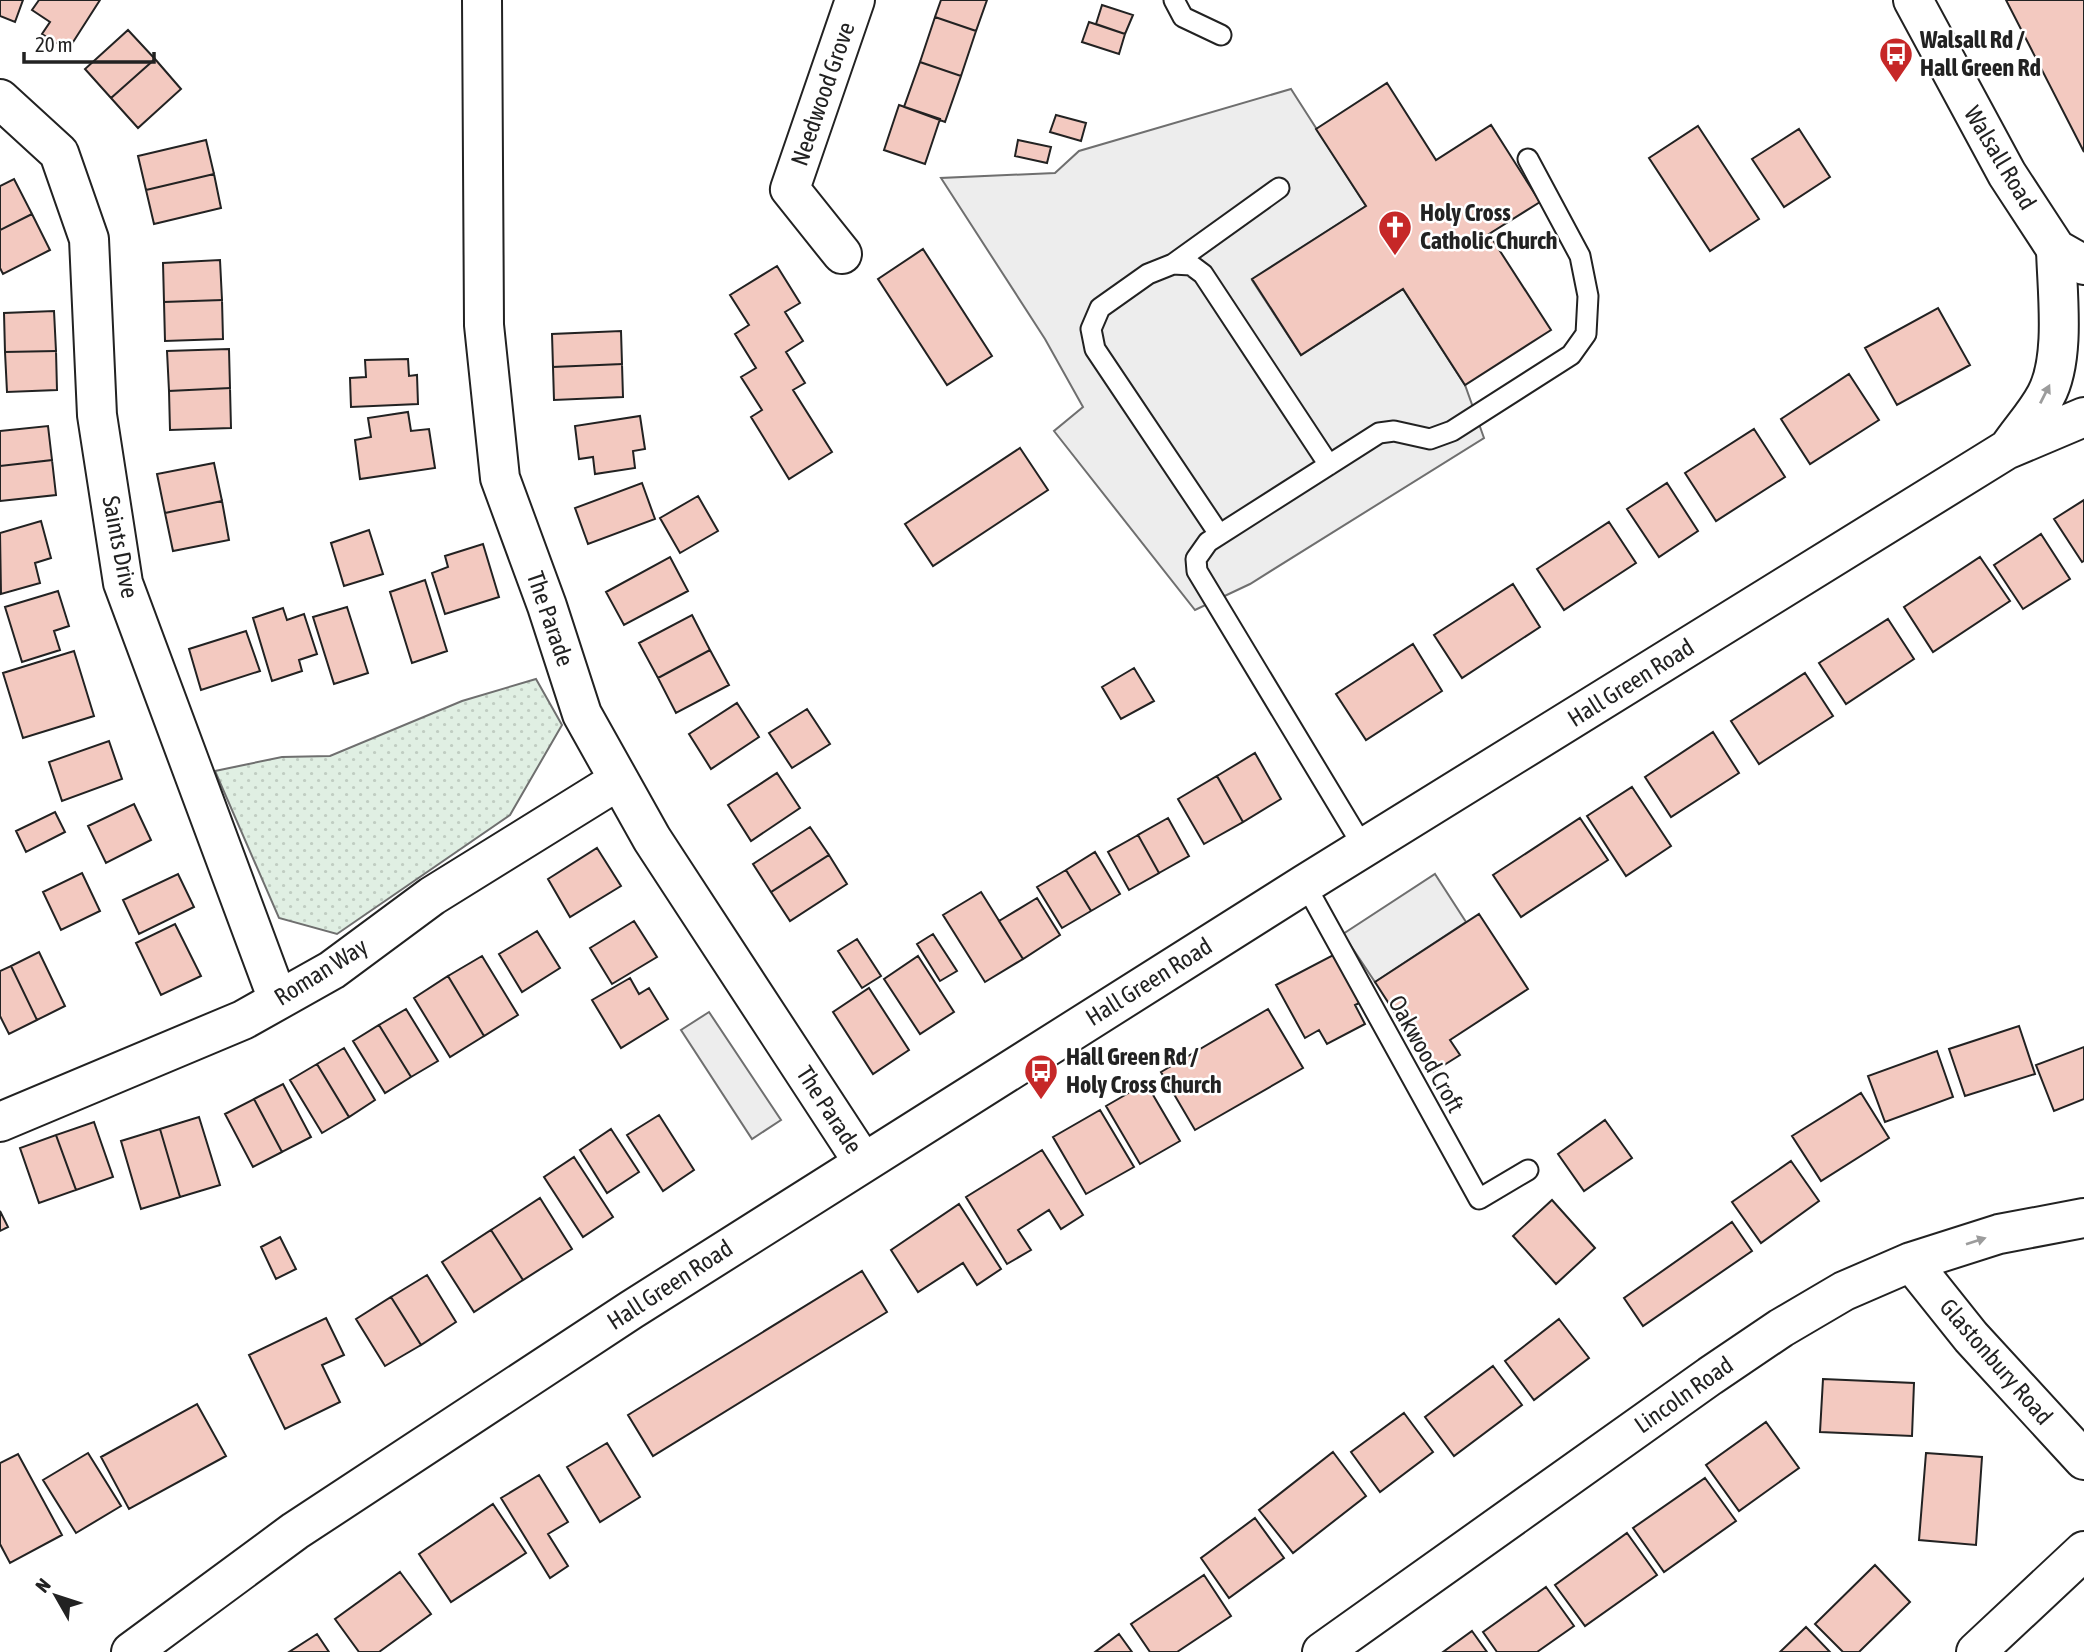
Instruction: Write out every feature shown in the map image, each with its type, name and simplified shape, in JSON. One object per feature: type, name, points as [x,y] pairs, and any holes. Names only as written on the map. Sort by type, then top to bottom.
[{"type":"street","name":"The Parade","points":[[482,0],[484,325],[500,478],[547,606],[582,714],[652,839],[863,1162]]},
{"type":"street","name":"Needwood Grove","points":[[842,254],[790,189],[855,0]]},
{"type":"street","name":"Walsall Road","points":[[1913,0],[2007,174],[2070,257]]},
{"type":"street","name":"Saints Drive","points":[[0,99],[59,153],[89,239],[97,415],[123,583],[278,1000]]},
{"type":"street","name":"Hall Green Road","points":[[2006,450],[2047,394],[2054,371],[2059,316],[2070,257]]},
{"type":"street","name":"Hall Green Road","points":[[131,1652],[295,1531],[523,1379],[863,1162],[1305,884],[2006,450],[2084,417]]},
{"type":"street","name":"Roman Way","points":[[0,1122],[243,1020],[332,970],[432,896],[619,780]]},
{"type":"street","name":"Lincoln Road","points":[[1322,1652],[1710,1376],[1781,1328],[1844,1291],[1911,1262],[1999,1234],[2084,1218]]},
{"type":"street","name":"Glastonbury Road","points":[[1911,1262],[1971,1337],[2084,1460]]},
{"type":"street","points":[[1976,1652],[2084,1551]]},
{"type":"lane","points":[[1174,0],[1183,18],[1221,35]]},
{"type":"lane","points":[[1364,848],[1197,571],[1196,559],[1208,542],[1219,534],[1379,433],[1394,430],[1430,439],[1452,431],[1571,355],[1586,334],[1588,296],[1580,256],[1528,159]]},
{"type":"lane","points":[[1219,534],[1095,349],[1091,329],[1100,308],[1148,274],[1173,264],[1279,188]]},
{"type":"lane","points":[[1173,264],[1191,265],[1203,274],[1329,465]]},
{"type":"lane","name":"Oakwood Croft","points":[[1305,884],[1479,1199],[1528,1170]]},
{"type":"green space","points":[[536,679],[562,725],[510,815],[337,934],[279,918],[215,771],[282,757],[330,756],[462,701]]},
{"type":"shaded area","points":[[1291,89],[1366,206],[1252,280],[1301,355],[1403,289],[1465,385],[1484,438],[1250,584],[1195,610],[1054,431],[1083,407],[1045,339],[941,178],[1055,173],[1079,151]]},
{"type":"shaded area","points":[[1435,874],[1466,922],[1375,982],[1343,934]]},
{"type":"shaded area","points":[[709,1012],[781,1120],[752,1139],[681,1030]]},
{"type":"building","points":[[0,0],[23,0],[15,22],[0,16]]},
{"type":"building","points":[[39,0],[100,0],[68,50],[42,34],[50,22],[32,10]]},
{"type":"building","points":[[941,0],[987,0],[976,31],[935,17]]},
{"type":"building","points":[[2006,0],[2084,0],[2084,152]]},
{"type":"building","points":[[1102,5],[1133,15],[1125,34],[1096,24]]},
{"type":"building","points":[[935,17],[976,31],[961,76],[920,62]]},
{"type":"building","points":[[1089,22],[1125,34],[1119,54],[1082,42]]},
{"type":"building","points":[[128,30],[155,59],[111,98],[85,69]]},
{"type":"building","points":[[155,59],[181,89],[138,128],[111,98]]},
{"type":"building","points":[[920,62],[961,76],[945,122],[904,107]]},
{"type":"building","name":"Holy Cross Catholic Church","points":[[1387,83],[1436,160],[1491,125],[1540,202],[1489,234],[1551,330],[1465,385],[1403,289],[1301,355],[1252,279],[1366,206],[1316,129]]},
{"type":"building","points":[[899,105],[940,119],[925,164],[884,150]]},
{"type":"building","points":[[1056,115],[1086,123],[1081,141],[1050,132]]},
{"type":"building","points":[[1698,126],[1759,219],[1710,251],[1649,158]]},
{"type":"building","points":[[1799,129],[1830,177],[1784,207],[1752,159]]},
{"type":"building","points":[[206,140],[214,174],[146,190],[138,156]]},
{"type":"building","points":[[1018,140],[1051,147],[1047,163],[1015,156]]},
{"type":"building","points":[[214,174],[221,208],[154,224],[146,190]]},
{"type":"building","points":[[14,179],[32,214],[0,230],[0,186]]},
{"type":"building","points":[[32,214],[50,250],[3,274],[0,268],[0,230]]},
{"type":"building","points":[[923,249],[992,356],[947,385],[878,279]]},
{"type":"building","points":[[220,260],[222,300],[164,302],[163,263]]},
{"type":"building","points":[[777,266],[800,303],[785,312],[803,341],[786,352],[805,383],[793,390],[832,452],[789,479],[751,417],[762,410],[741,377],[756,368],[735,334],[749,325],[730,295]]},
{"type":"building","points":[[222,300],[223,339],[165,341],[164,302]]},
{"type":"building","points":[[1938,308],[1970,365],[1897,405],[1865,348]]},
{"type":"building","points":[[54,311],[56,351],[5,352],[4,313]]},
{"type":"building","points":[[621,331],[622,364],[553,367],[552,334]]},
{"type":"building","points":[[229,349],[230,388],[169,391],[167,351]]},
{"type":"building","points":[[56,351],[57,390],[7,392],[5,352]]},
{"type":"building","points":[[408,359],[409,376],[417,375],[418,404],[351,407],[350,378],[366,377],[365,360]]},
{"type":"building","points":[[622,364],[623,397],[554,400],[553,367]]},
{"type":"building","points":[[1849,374],[1879,420],[1810,464],[1781,419]]},
{"type":"building","points":[[230,388],[231,428],[170,430],[169,391]]},
{"type":"building","points":[[408,412],[411,431],[429,429],[435,468],[360,479],[355,440],[371,437],[368,418]]},
{"type":"building","points":[[640,416],[645,449],[633,451],[635,468],[595,474],[593,457],[579,459],[575,426]]},
{"type":"building","points":[[48,426],[52,460],[0,466],[0,431]]},
{"type":"building","points":[[1754,429],[1785,477],[1716,521],[1685,473]]},
{"type":"building","points":[[1020,448],[1048,490],[933,566],[905,524]]},
{"type":"building","points":[[52,460],[56,495],[0,501],[0,466]]},
{"type":"building","points":[[214,463],[222,501],[165,513],[157,474]]},
{"type":"building","points":[[642,483],[655,519],[588,544],[575,508]]},
{"type":"building","points":[[1667,483],[1698,531],[1659,557],[1627,509]]},
{"type":"building","points":[[698,496],[718,531],[680,553],[660,518]]},
{"type":"building","points":[[2084,500],[2084,561],[2082,562],[2054,519]]},
{"type":"building","points":[[222,501],[229,540],[173,551],[165,513]]},
{"type":"building","points":[[41,521],[51,558],[35,563],[40,583],[1,594],[0,533]]},
{"type":"building","points":[[1609,522],[1636,563],[1564,610],[1537,569]]},
{"type":"building","points":[[369,530],[383,574],[344,586],[331,543]]},
{"type":"building","points":[[2041,534],[2070,579],[2023,609],[1994,565]]},
{"type":"building","points":[[483,544],[499,597],[445,614],[432,573],[448,567],[445,556]]},
{"type":"building","points":[[670,557],[688,591],[624,625],[606,592]]},
{"type":"building","points":[[1980,557],[2010,601],[1933,652],[1904,607]]},
{"type":"building","points":[[425,580],[447,651],[412,663],[390,592]]},
{"type":"building","points":[[1513,584],[1540,627],[1462,678],[1434,635]]},
{"type":"building","points":[[58,591],[69,626],[54,631],[60,650],[22,662],[5,607]]},
{"type":"building","points":[[347,607],[368,673],[334,684],[313,617]]},
{"type":"building","points":[[283,608],[287,620],[304,614],[317,654],[299,660],[302,671],[272,681],[253,618]]},
{"type":"building","points":[[692,615],[710,650],[658,678],[639,643]]},
{"type":"building","points":[[1888,619],[1914,659],[1846,704],[1819,663]]},
{"type":"building","points":[[246,631],[260,671],[201,690],[189,649]]},
{"type":"building","points":[[1413,644],[1442,691],[1366,740],[1336,694]]},
{"type":"building","points":[[710,650],[729,685],[676,713],[658,678]]},
{"type":"building","points":[[74,651],[94,716],[23,738],[3,673]]},
{"type":"building","points":[[1134,668],[1154,701],[1121,719],[1102,687]]},
{"type":"building","points":[[1805,673],[1833,716],[1759,764],[1731,721]]},
{"type":"building","points":[[737,703],[759,737],[711,769],[689,734]]},
{"type":"building","points":[[807,709],[830,744],[792,768],[769,733]]},
{"type":"building","points":[[1713,732],[1739,773],[1671,817],[1645,777]]},
{"type":"building","points":[[109,741],[122,779],[62,801],[49,762]]},
{"type":"building","points":[[1255,753],[1281,799],[1243,822],[1217,776]]},
{"type":"building","points":[[777,773],[800,808],[751,841],[728,805]]},
{"type":"building","points":[[1217,776],[1243,822],[1204,844],[1178,799]]},
{"type":"building","points":[[1632,787],[1671,846],[1626,876],[1587,816]]},
{"type":"building","points":[[134,804],[151,840],[106,863],[88,826]]},
{"type":"building","points":[[55,812],[65,832],[26,852],[16,831]]},
{"type":"building","points":[[1168,818],[1189,856],[1159,873],[1138,835]]},
{"type":"building","points":[[1580,818],[1608,860],[1521,917],[1493,875]]},
{"type":"building","points":[[810,827],[829,855],[771,892],[753,864]]},
{"type":"building","points":[[1138,835],[1159,873],[1129,890],[1108,852]]},
{"type":"building","points":[[597,848],[621,886],[570,917],[548,879]]},
{"type":"building","points":[[1095,852],[1120,894],[1091,911],[1066,870]]},
{"type":"building","points":[[829,855],[847,884],[790,921],[771,892]]},
{"type":"building","points":[[1066,870],[1091,911],[1062,928],[1037,887]]},
{"type":"building","points":[[82,873],[100,911],[61,930],[43,892]]},
{"type":"building","points":[[178,874],[194,907],[139,934],[123,900]]},
{"type":"building","points":[[981,892],[1023,959],[985,982],[943,915]]},
{"type":"building","points":[[1037,898],[1060,935],[1023,959],[999,921]]},
{"type":"building","points":[[1479,914],[1528,989],[1450,1040],[1460,1055],[1433,1072],[1375,982]]},
{"type":"building","points":[[634,921],[657,957],[612,984],[590,948]]},
{"type":"building","points":[[175,924],[201,976],[161,995],[136,943]]},
{"type":"building","points":[[537,931],[560,968],[522,992],[499,954]]},
{"type":"building","points":[[933,934],[957,971],[940,981],[917,944]]},
{"type":"building","points":[[857,939],[881,976],[862,988],[838,951]]},
{"type":"building","points":[[39,952],[65,1006],[37,1020],[11,966]]},
{"type":"building","points":[[1339,952],[1364,1001],[1355,1005],[1365,1024],[1327,1044],[1319,1030],[1305,1038],[1276,985]]},
{"type":"building","points":[[482,956],[518,1015],[484,1036],[448,976]]},
{"type":"building","points":[[918,956],[954,1012],[920,1034],[884,979]]},
{"type":"building","points":[[11,966],[37,1020],[9,1034],[0,1016],[0,971]]},
{"type":"building","points":[[448,976],[484,1036],[450,1057],[414,998]]},
{"type":"building","points":[[630,978],[639,994],[649,988],[668,1019],[621,1048],[592,1000]]},
{"type":"building","points":[[869,988],[909,1050],[873,1074],[833,1012]]},
{"type":"building","points":[[406,1009],[438,1061],[411,1077],[379,1025]]},
{"type":"building","points":[[1268,1009],[1303,1068],[1195,1130],[1161,1072]]},
{"type":"building","points":[[379,1025],[411,1077],[385,1093],[353,1041]]},
{"type":"building","points":[[2019,1026],[2035,1074],[1965,1096],[1949,1049]]},
{"type":"building","points":[[2084,1047],[2084,1099],[2054,1111],[2036,1065]]},
{"type":"building","points":[[344,1048],[375,1100],[349,1117],[317,1064]]},
{"type":"building","points":[[1937,1051],[1953,1097],[1885,1122],[1868,1076]]},
{"type":"building","points":[[317,1064],[349,1117],[322,1133],[290,1080]]},
{"type":"building","points":[[1146,1083],[1180,1141],[1140,1164],[1106,1106]]},
{"type":"building","points":[[283,1084],[311,1137],[282,1152],[254,1099]]},
{"type":"building","points":[[1861,1093],[1889,1138],[1821,1181],[1792,1136]]},
{"type":"building","points":[[254,1099],[282,1152],[253,1167],[225,1114]]},
{"type":"building","points":[[1100,1110],[1134,1167],[1086,1194],[1053,1137]]},
{"type":"building","points":[[659,1115],[694,1170],[663,1191],[627,1135]]},
{"type":"building","points":[[199,1117],[220,1185],[180,1197],[160,1129]]},
{"type":"building","points":[[1605,1120],[1632,1158],[1584,1191],[1558,1154]]},
{"type":"building","points":[[94,1122],[113,1177],[76,1190],[56,1135]]},
{"type":"building","points":[[160,1129],[180,1197],[141,1209],[121,1141]]},
{"type":"building","points":[[611,1129],[639,1172],[607,1193],[580,1150]]},
{"type":"building","points":[[56,1135],[76,1190],[39,1203],[20,1148]]},
{"type":"building","points":[[1042,1150],[1083,1215],[1061,1229],[1049,1210],[1018,1230],[1031,1250],[1007,1264],[966,1197]]},
{"type":"building","points":[[574,1157],[613,1217],[583,1237],[544,1177]]},
{"type":"building","points":[[1791,1161],[1819,1201],[1761,1243],[1732,1202]]},
{"type":"building","points":[[540,1198],[572,1249],[523,1280],[491,1230]]},
{"type":"building","points":[[1552,1200],[1595,1248],[1556,1284],[1513,1236]]},
{"type":"building","points":[[959,1204],[1001,1269],[977,1285],[963,1263],[918,1292],[891,1250]]},
{"type":"building","points":[[0,1211],[8,1227],[0,1231]]},
{"type":"building","points":[[1732,1222],[1752,1251],[1643,1326],[1624,1298]]},
{"type":"building","points":[[491,1230],[523,1280],[474,1312],[442,1262]]},
{"type":"building","points":[[280,1237],[296,1269],[276,1279],[261,1247]]},
{"type":"building","points":[[862,1271],[887,1312],[653,1456],[628,1415]]},
{"type":"building","points":[[427,1275],[456,1322],[421,1345],[391,1297]]},
{"type":"building","points":[[391,1297],[421,1345],[385,1366],[356,1319]]},
{"type":"building","points":[[326,1318],[344,1355],[322,1365],[340,1402],[285,1429],[249,1355]]},
{"type":"building","points":[[1559,1319],[1589,1358],[1534,1400],[1505,1361]]},
{"type":"building","points":[[1493,1366],[1522,1405],[1454,1456],[1425,1417]]},
{"type":"building","points":[[1823,1379],[1914,1383],[1912,1436],[1820,1432]]},
{"type":"building","points":[[197,1404],[226,1456],[129,1509],[101,1457]]},
{"type":"building","points":[[1404,1413],[1433,1452],[1380,1492],[1351,1452]]},
{"type":"building","points":[[1766,1422],[1799,1468],[1739,1511],[1706,1465]]},
{"type":"building","points":[[607,1443],[640,1497],[600,1522],[567,1467]]},
{"type":"building","points":[[1333,1452],[1366,1496],[1293,1553],[1259,1510]]},
{"type":"building","points":[[88,1453],[121,1506],[76,1533],[43,1480]]},
{"type":"building","points":[[1926,1453],[1982,1457],[1976,1545],[1919,1540]]},
{"type":"building","points":[[18,1454],[62,1535],[10,1563],[0,1544],[0,1463]]},
{"type":"building","points":[[539,1475],[568,1522],[548,1534],[568,1566],[550,1578],[501,1498]]},
{"type":"building","points":[[1705,1478],[1736,1521],[1664,1572],[1633,1528]]},
{"type":"building","points":[[493,1504],[526,1553],[451,1602],[419,1554]]},
{"type":"building","points":[[1255,1518],[1284,1558],[1229,1598],[1201,1558]]},
{"type":"building","points":[[1627,1533],[1657,1575],[1585,1626],[1555,1585]]},
{"type":"building","points":[[1875,1565],[1910,1602],[1859,1652],[1843,1652],[1815,1624]]},
{"type":"building","points":[[400,1572],[431,1614],[379,1652],[359,1652],[335,1619]]},
{"type":"building","points":[[1204,1575],[1231,1616],[1177,1652],[1150,1652],[1131,1624]]},
{"type":"building","points":[[1546,1587],[1574,1626],[1537,1652],[1497,1652],[1483,1632]]},
{"type":"building","points":[[1806,1627],[1830,1652],[1780,1652]]},
{"type":"building","points":[[1472,1631],[1487,1652],[1443,1652]]},
{"type":"building","points":[[317,1634],[329,1652],[289,1652]]},
{"type":"building","points":[[1119,1634],[1132,1652],[1095,1652]]},
{"type":"place","name":"Walsall Rd / Hall Green Rd","points":[[1896,84]]},
{"type":"place","name":"Holy Cross Catholic Church","points":[[1395,257]]},
{"type":"place","name":"Hall Green Rd / Holy Cross Church","points":[[1041,1101]]}]
